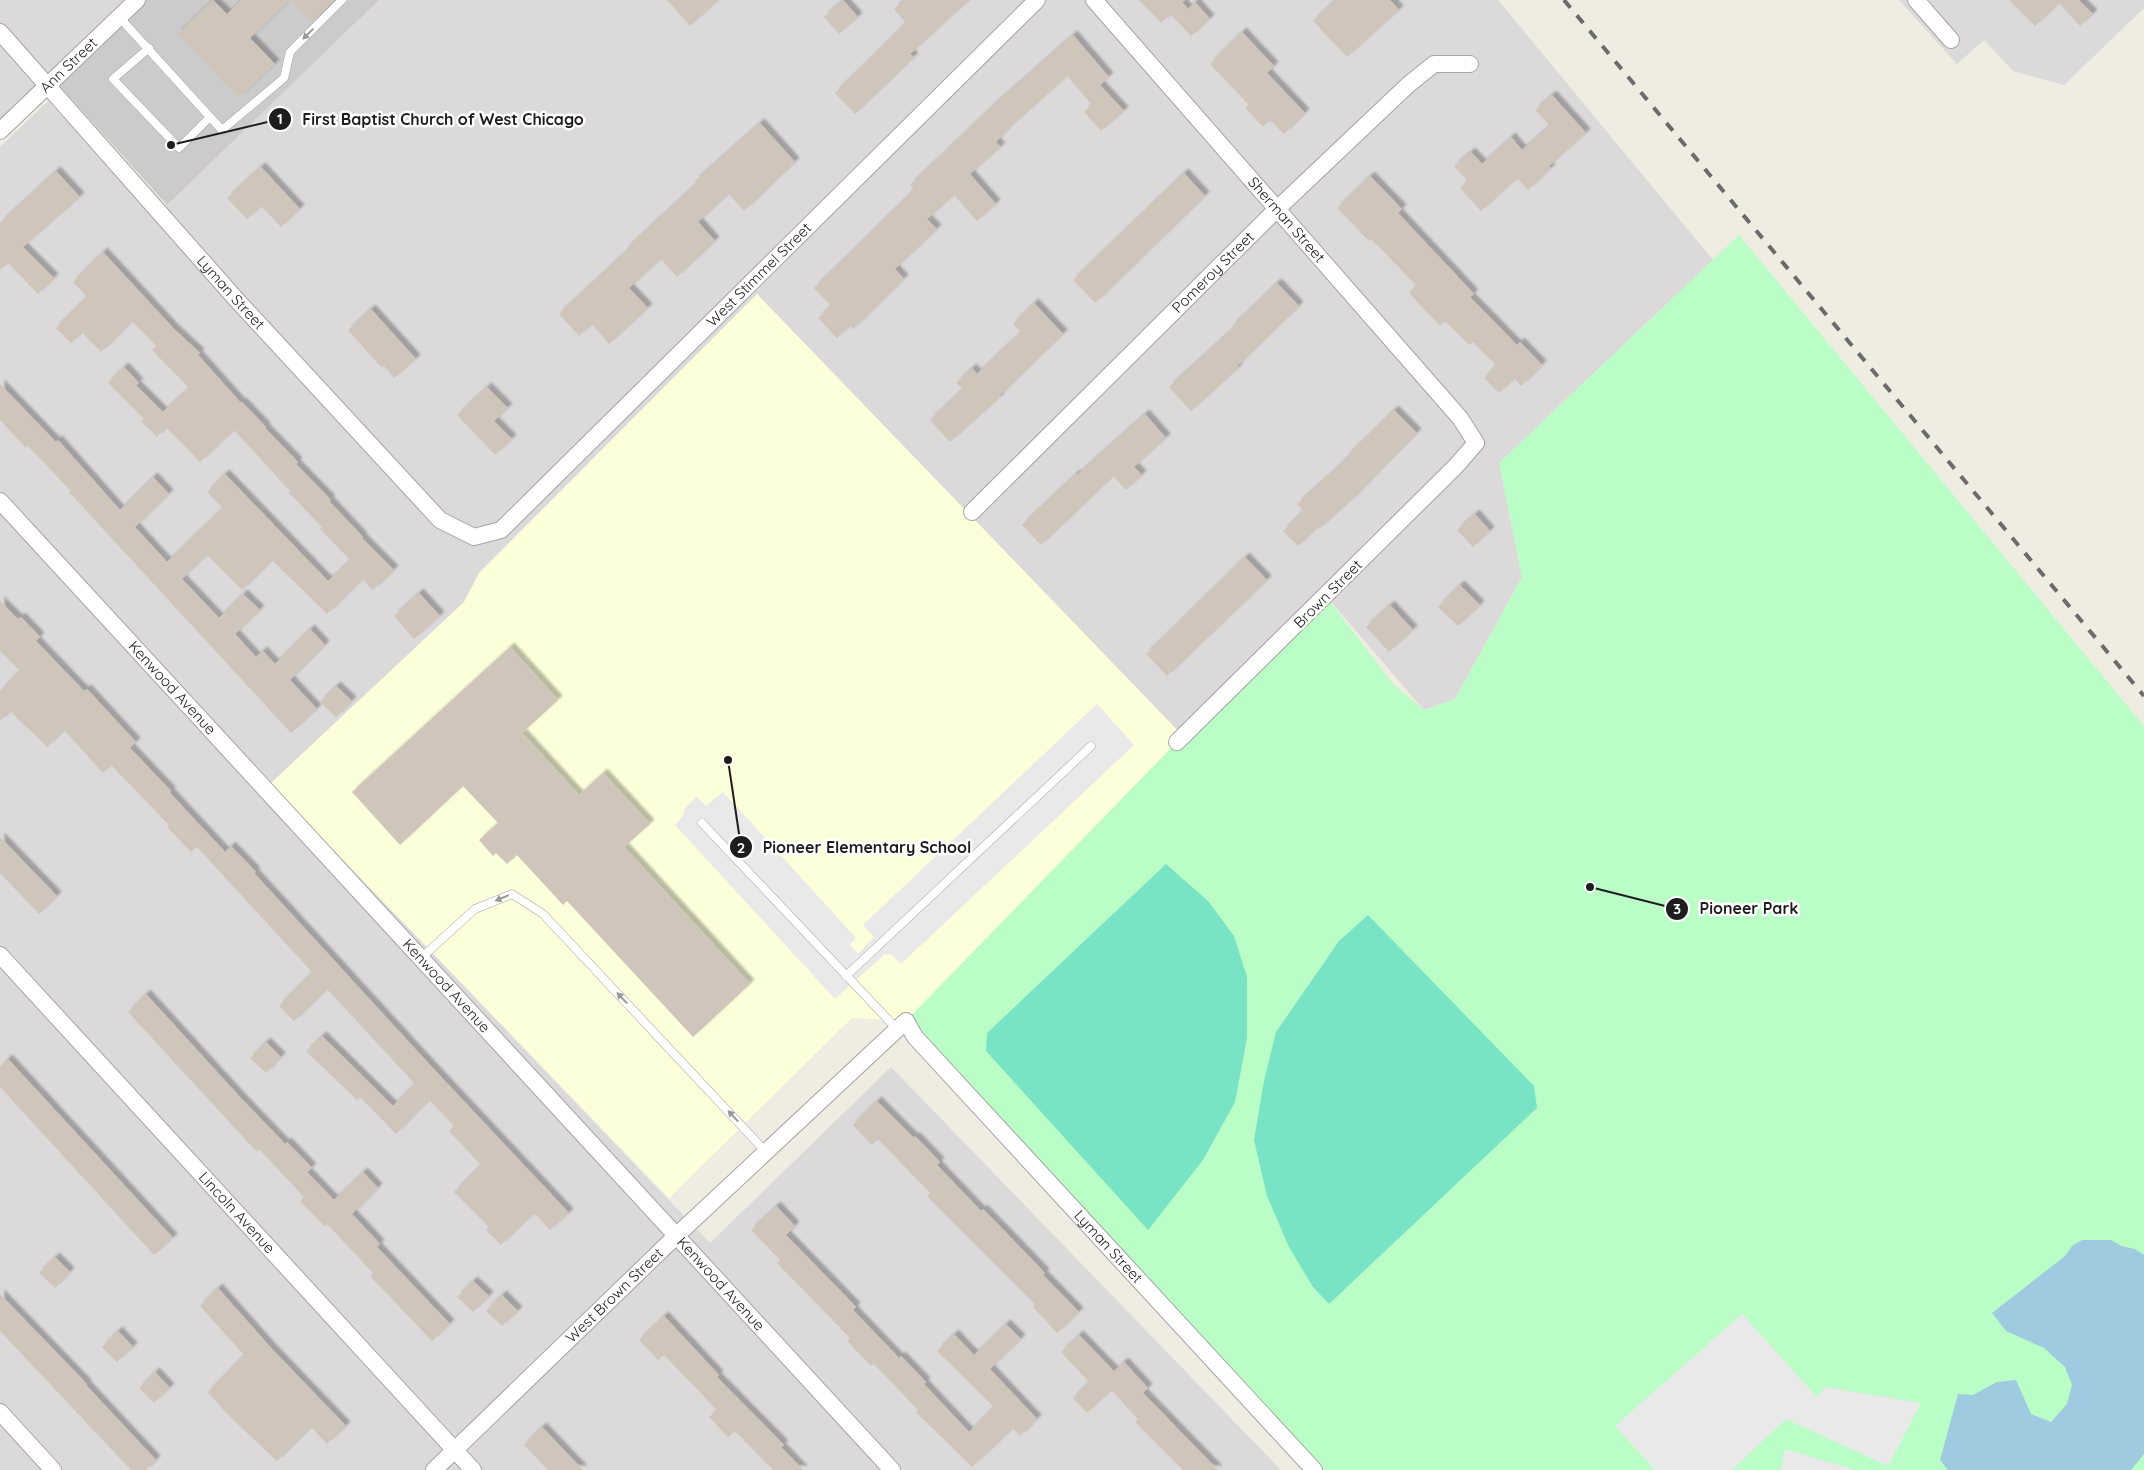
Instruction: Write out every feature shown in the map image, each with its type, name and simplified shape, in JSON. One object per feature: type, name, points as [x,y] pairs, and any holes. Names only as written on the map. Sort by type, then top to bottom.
[{"type":"street","name":"Ann Street","points":[[0,131],[137,0]]},
{"type":"street","name":"West Stimmel Street","points":[[474,537],[501,530],[1037,0]]},
{"type":"street","name":"Sherman Street","points":[[1094,0],[1460,418],[1476,443]]},
{"type":"street","points":[[1926,3],[1951,40]]},
{"type":"street","name":"Lyman Street","points":[[0,32],[235,298],[440,520],[474,537]]},
{"type":"street","name":"Pomeroy Street","points":[[972,512],[1276,210],[1408,85],[1434,64],[1470,64]]},
{"type":"street","name":"Brown Street","points":[[1177,742],[1456,466],[1476,443]]},
{"type":"street","name":"Kenwood Avenue","points":[[0,501],[892,1470]]},
{"type":"street","name":"Lincoln Avenue","points":[[0,955],[473,1470]]},
{"type":"street","name":"Lyman Street","points":[[901,1025],[915,1037],[1314,1470]]},
{"type":"street","name":"West Brown Street","points":[[434,1470],[676,1236],[901,1025]]},
{"type":"street","points":[[0,1412],[53,1470]]},
{"type":"lane","points":[[120,18],[222,130],[284,78],[290,52],[342,0]]},
{"type":"lane","points":[[149,48],[113,79],[179,148],[210,117]]},
{"type":"lane","points":[[846,976],[1091,746]]},
{"type":"lane","points":[[702,823],[846,976],[901,1025]]},
{"type":"lane","points":[[421,958],[475,909],[512,894],[543,914],[766,1152]]},
{"type":"shaded area","points":[[0,0],[129,0],[0,127]]},
{"type":"shaded area","points":[[146,0],[379,0],[167,205],[59,85]]},
{"type":"shaded area","points":[[379,0],[1498,0],[1713,260],[1499,463],[1522,577],[1455,699],[1424,710],[1326,596],[1178,731],[757,294],[479,573],[464,602],[270,784],[710,1243],[891,1067],[1281,1470],[0,1470],[0,147],[48,101],[154,217]]},
{"type":"shaded area","points":[[1899,0],[2144,0],[2144,8],[2064,85],[2013,71],[1984,40],[1957,64]]},
{"type":"shaded area","points":[[757,294],[1183,736],[906,1021],[852,1018],[669,1198],[270,784],[464,602],[479,573]]},
{"type":"shaded area","points":[[1097,704],[1134,745],[901,964],[891,954],[885,954],[835,999],[675,825],[684,814],[684,809],[697,797],[706,806],[723,792],[856,938],[850,945],[858,954],[874,937],[863,925]]},
{"type":"shaded area","points":[[1742,1314],[1817,1397],[1825,1387],[1921,1403],[1888,1466],[1786,1419],[1732,1470],[1655,1470],[1615,1426]]},
{"type":"shaded area","points":[[1785,1449],[1855,1470],[1781,1470]]},
{"type":"green space","points":[[1739,235],[2144,726],[2144,1470],[1314,1470],[906,1021],[1177,742],[1326,596],[1393,684],[1424,710],[1455,699],[1522,577],[1499,463]]},
{"type":"green space","points":[[1166,864],[1208,901],[1234,936],[1247,977],[1247,1038],[1235,1102],[1203,1160],[1148,1230],[986,1051],[987,1033]]},
{"type":"green space","points":[[1368,915],[1534,1086],[1537,1108],[1329,1304],[1313,1287],[1289,1247],[1267,1196],[1254,1140],[1264,1081],[1276,1032],[1339,941]]},
{"type":"water","points":[[2082,1240],[2111,1240],[2121,1246],[2135,1249],[2144,1255],[2144,1454],[2131,1470],[1948,1470],[1940,1460],[1958,1394],[1973,1395],[1997,1382],[2016,1380],[2031,1414],[2051,1422],[2067,1404],[2072,1385],[2065,1367],[2044,1348],[2006,1331],[1992,1313],[2065,1256],[2072,1246]]},
{"type":"building","points":[[213,0],[227,14],[241,0],[290,0],[250,38],[275,64],[239,98],[177,34]]},
{"type":"building","points":[[291,0],[334,0],[312,22]]},
{"type":"building","points":[[667,0],[718,0],[690,26]]},
{"type":"building","points":[[843,0],[858,17],[839,34],[824,17]]},
{"type":"building","points":[[905,0],[969,0],[910,54],[914,57],[855,114],[835,93],[906,23],[894,9]]},
{"type":"building","points":[[1139,0],[1185,0],[1182,2],[1188,9],[1195,2],[1210,19],[1191,36],[1170,14],[1161,23]]},
{"type":"building","points":[[1335,0],[1390,0],[1399,10],[1347,57],[1313,21]]},
{"type":"building","points":[[2009,0],[2079,0],[2093,14],[2080,26],[2059,3],[2035,26]]},
{"type":"building","points":[[1242,32],[1274,66],[1267,73],[1305,113],[1284,134],[1270,120],[1263,127],[1245,108],[1249,105],[1210,64]]},
{"type":"building","points":[[1073,35],[1109,77],[1100,85],[1124,111],[1101,131],[1084,112],[1092,105],[1067,76],[1009,128],[996,142],[1001,147],[970,174],[996,204],[977,221],[954,195],[927,219],[937,229],[895,269],[904,279],[853,329],[850,326],[837,338],[818,318],[831,306],[814,288],[914,190],[910,185],[995,104]]},
{"type":"building","points":[[1552,95],[1586,133],[1549,166],[1551,168],[1528,190],[1517,178],[1481,211],[1460,188],[1468,181],[1454,166],[1471,152],[1482,164],[1511,137],[1522,150],[1550,126],[1535,110]]},
{"type":"building","points":[[760,123],[795,162],[744,211],[729,194],[698,222],[715,241],[677,277],[661,259],[629,288],[648,308],[609,344],[592,324],[579,336],[559,314],[696,184],[694,182]]},
{"type":"building","points":[[261,167],[300,209],[281,227],[261,206],[247,219],[227,198]]},
{"type":"building","points":[[56,171],[80,197],[23,247],[54,278],[38,294],[8,263],[0,270],[0,223]]},
{"type":"building","points":[[1184,173],[1205,196],[1095,303],[1073,280]]},
{"type":"building","points":[[1370,176],[1402,209],[1398,213],[1474,294],[1470,297],[1517,345],[1520,342],[1542,365],[1521,386],[1514,378],[1499,393],[1484,378],[1496,365],[1473,342],[1469,345],[1445,321],[1440,326],[1409,293],[1416,285],[1371,239],[1369,241],[1337,208]]},
{"type":"building","points":[[103,252],[174,329],[200,353],[198,355],[298,462],[296,464],[331,500],[329,501],[362,538],[394,570],[373,590],[362,579],[327,614],[272,560],[242,590],[207,555],[182,579],[219,618],[243,594],[260,610],[235,634],[256,657],[263,651],[275,664],[310,629],[325,645],[290,680],[317,709],[291,733],[69,492],[71,491],[0,420],[0,384],[56,442],[58,440],[120,510],[153,477],[169,494],[135,527],[167,562],[223,508],[207,492],[225,474],[328,581],[350,560],[320,529],[322,527],[288,492],[290,491],[234,430],[200,462],[166,427],[157,437],[141,421],[144,419],[108,383],[124,367],[139,383],[136,385],[163,412],[189,388],[152,350],[156,346],[132,321],[101,352],[82,333],[71,343],[56,328],[87,297],[73,282]]},
{"type":"building","points":[[1277,283],[1299,306],[1237,366],[1238,368],[1191,411],[1169,387],[1234,328],[1232,326]]},
{"type":"building","points":[[1034,303],[1063,334],[1000,397],[950,442],[930,420],[963,389],[956,383],[972,368],[977,374],[1021,332],[1013,324]]},
{"type":"building","points":[[371,309],[416,359],[394,378],[384,366],[382,368],[348,330]]},
{"type":"building","points":[[487,387],[508,408],[494,421],[512,439],[495,455],[457,415]]},
{"type":"building","points":[[1394,410],[1417,433],[1352,499],[1319,529],[1317,527],[1298,546],[1283,531],[1303,511],[1297,504],[1347,459],[1345,458]]},
{"type":"building","points":[[1145,414],[1166,438],[1134,467],[1142,475],[1126,490],[1113,476],[1041,545],[1022,525],[1076,474]]},
{"type":"building","points":[[1475,514],[1490,531],[1473,547],[1457,530]]},
{"type":"building","points":[[1245,557],[1267,580],[1167,676],[1146,654]]},
{"type":"building","points":[[1460,585],[1480,605],[1458,626],[1438,607]]},
{"type":"building","points":[[419,593],[440,616],[414,639],[394,616]]},
{"type":"building","points":[[0,601],[18,619],[21,617],[40,637],[36,641],[84,691],[87,689],[136,742],[130,748],[171,791],[170,793],[225,852],[231,846],[256,872],[254,873],[429,1064],[569,1213],[550,1230],[534,1213],[501,1245],[486,1230],[489,1227],[454,1192],[481,1165],[449,1131],[454,1126],[429,1100],[396,1134],[360,1097],[357,1100],[306,1051],[322,1036],[393,1106],[415,1084],[327,989],[294,1021],[279,1006],[312,972],[197,847],[191,852],[167,827],[169,825],[111,765],[103,773],[64,730],[47,747],[10,711],[0,721],[0,691],[20,671],[0,651]]},
{"type":"building","points":[[1390,605],[1413,630],[1389,652],[1366,627]]},
{"type":"building","points":[[510,647],[558,700],[522,733],[579,795],[603,773],[650,824],[624,847],[750,984],[693,1037],[567,901],[563,905],[517,855],[507,864],[496,853],[493,856],[479,840],[498,823],[463,786],[400,845],[352,792]]},
{"type":"building","points":[[336,686],[352,701],[336,717],[320,702]]},
{"type":"building","points":[[0,837],[57,896],[39,914],[0,873]]},
{"type":"building","points":[[146,994],[239,1096],[285,1144],[287,1142],[312,1168],[307,1172],[334,1200],[363,1172],[378,1188],[352,1214],[380,1244],[377,1247],[450,1324],[432,1341],[370,1276],[373,1273],[327,1224],[325,1227],[300,1201],[304,1197],[259,1149],[257,1152],[128,1012]]},
{"type":"building","points":[[266,1042],[281,1057],[266,1073],[250,1058]]},
{"type":"building","points":[[8,1059],[173,1238],[154,1255],[0,1087],[0,1067]]},
{"type":"building","points":[[877,1101],[940,1162],[937,1165],[981,1211],[983,1209],[1020,1247],[1045,1273],[1043,1275],[1079,1312],[1057,1333],[1033,1307],[1035,1304],[927,1196],[930,1193],[878,1139],[872,1145],[853,1125]]},
{"type":"building","points":[[776,1206],[795,1226],[786,1235],[856,1307],[853,1310],[899,1358],[901,1356],[926,1382],[924,1384],[969,1432],[994,1407],[937,1351],[954,1334],[974,1355],[1006,1324],[1021,1339],[990,1369],[1037,1419],[1020,1436],[1013,1428],[972,1467],[916,1412],[918,1410],[874,1364],[871,1366],[847,1341],[850,1338],[777,1263],[780,1260],[751,1230]]},
{"type":"building","points":[[55,1257],[70,1272],[55,1288],[39,1273]]},
{"type":"building","points":[[473,1281],[489,1296],[473,1312],[457,1297]]},
{"type":"building","points":[[218,1288],[272,1349],[346,1426],[327,1444],[311,1427],[277,1461],[226,1413],[208,1392],[244,1355],[200,1306]]},
{"type":"building","points":[[0,1294],[87,1384],[156,1460],[146,1470],[131,1470],[0,1331]]},
{"type":"building","points":[[502,1295],[518,1311],[502,1326],[486,1311]]},
{"type":"building","points":[[664,1316],[719,1375],[717,1377],[784,1445],[781,1447],[803,1470],[773,1470],[735,1431],[728,1437],[709,1417],[717,1410],[664,1355],[658,1360],[639,1340]]},
{"type":"building","points":[[118,1331],[133,1347],[117,1362],[102,1347]]},
{"type":"building","points":[[1079,1335],[1114,1371],[1124,1362],[1148,1388],[1143,1393],[1218,1470],[1183,1470],[1135,1422],[1138,1419],[1111,1390],[1087,1413],[1073,1398],[1089,1382],[1061,1352]]},
{"type":"building","points":[[155,1372],[170,1388],[154,1403],[139,1388]]},
{"type":"building","points":[[542,1427],[583,1470],[548,1470],[524,1445]]},
{"type":"railway","points":[[1564,0],[2144,696]]},
{"type":"place","name":"First Baptist Church of West Chicago","points":[[171,145]]},
{"type":"place","name":"Pioneer Elementary School","points":[[728,760]]},
{"type":"place","name":"Pioneer Park","points":[[1590,887]]}]
